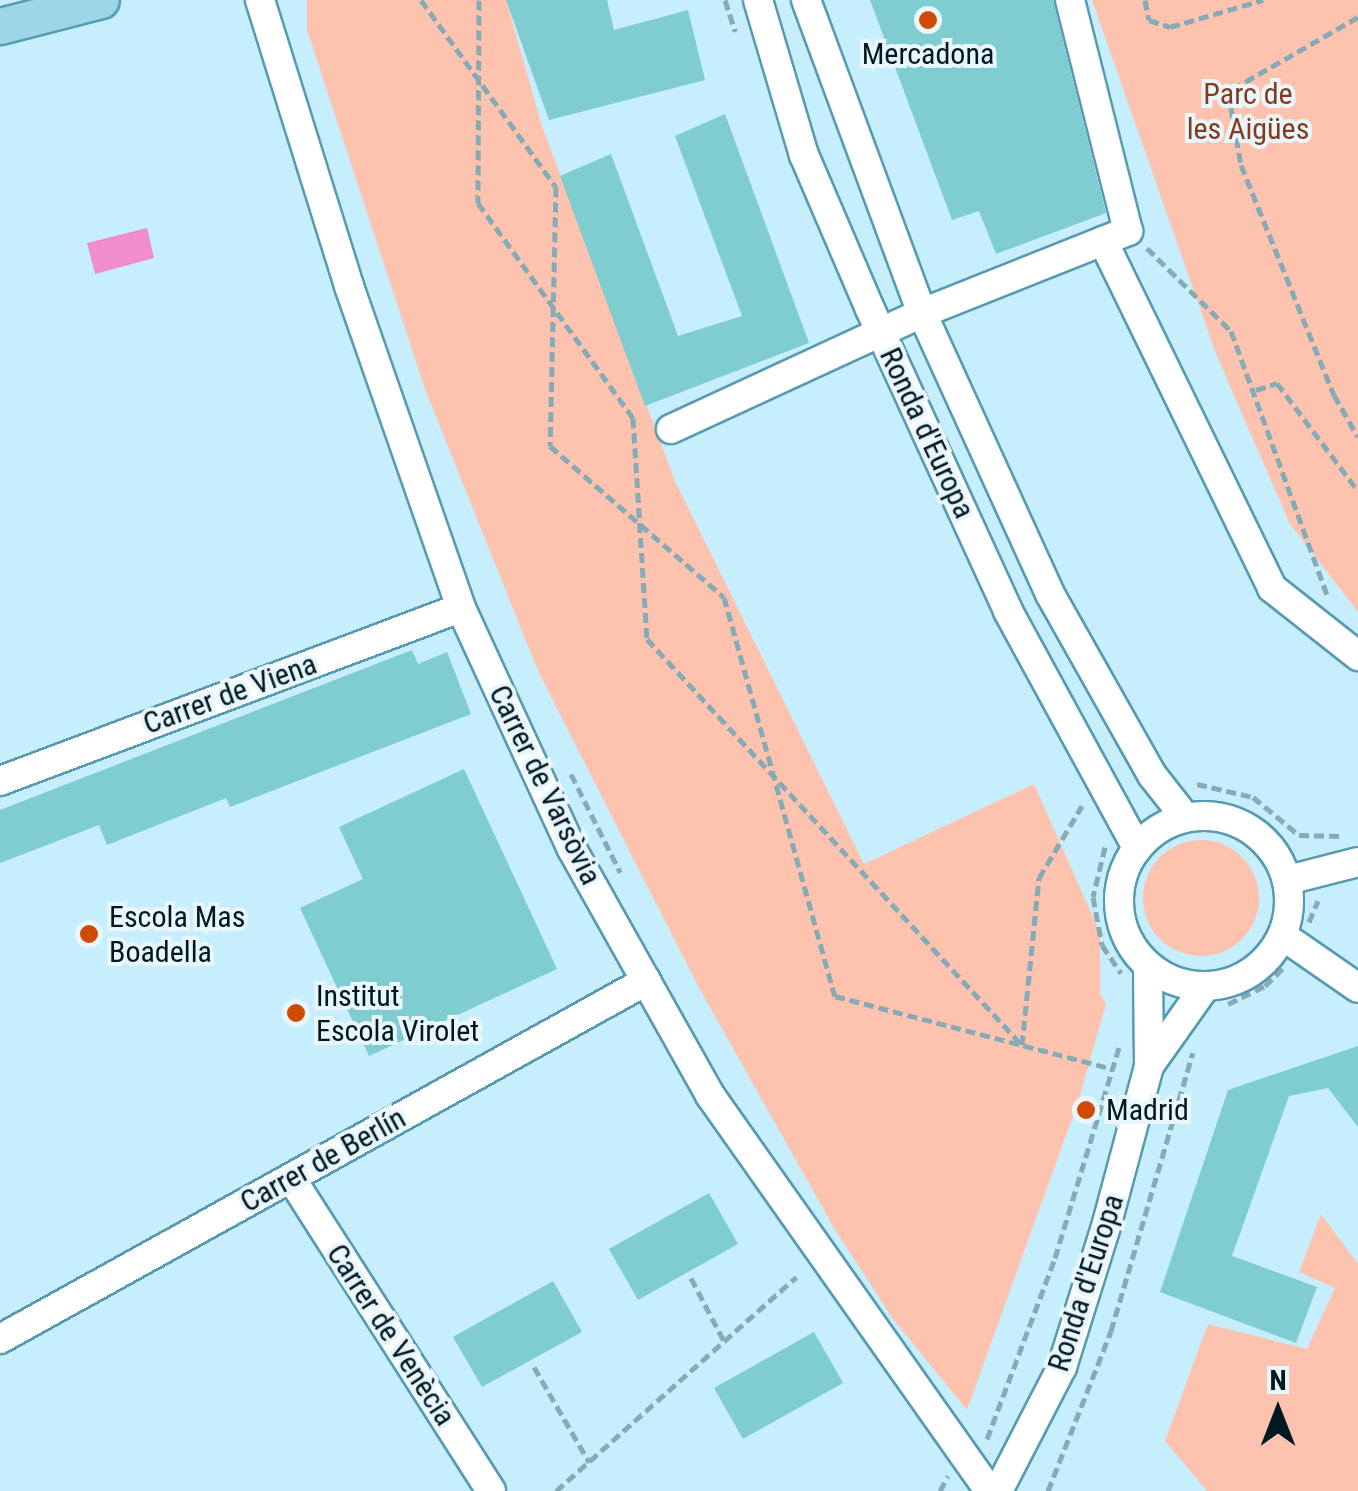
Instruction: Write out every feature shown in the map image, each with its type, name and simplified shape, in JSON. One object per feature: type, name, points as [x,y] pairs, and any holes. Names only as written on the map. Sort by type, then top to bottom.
[{"type":"main road","points":[[0,26],[101,0]]},
{"type":"street","name":"Carrer de Varsòvia","points":[[260,0],[349,286],[461,608],[572,849],[710,1094],[982,1480]]},
{"type":"street","name":"Ronda d'Europa","points":[[758,0],[804,155],[880,332],[1008,611],[1137,848],[1118,896],[1131,946],[1148,966],[1150,1066],[1062,1367],[998,1491]]},
{"type":"street","name":"Ronda d'Europa","points":[[806,0],[922,312],[1050,594],[1152,775],[1185,817]]},
{"type":"street","points":[[1070,0],[1116,236],[1272,588],[1351,650]]},
{"type":"street","points":[[671,429],[922,312],[1116,236]]},
{"type":"street","name":"Carrer de Viena","points":[[0,780],[461,608]]},
{"type":"street","points":[[1137,848],[1185,817],[1237,822],[1260,836],[1288,880],[1290,941]]},
{"type":"street","points":[[1288,880],[1351,863]]},
{"type":"street","points":[[1148,966],[1205,986],[1251,973],[1290,941]]},
{"type":"street","points":[[1290,941],[1358,988]]},
{"type":"street","name":"Carrer de Berlín","points":[[0,1339],[646,981]]},
{"type":"street","name":"Ronda d'Europa","points":[[1150,1066],[1205,986]]},
{"type":"street","name":"Carrer de Venècia","points":[[291,1178],[492,1491]]},
{"type":"path","points":[[421,0],[556,187],[550,446],[724,598],[836,996],[1113,1070]]},
{"type":"path","points":[[479,0],[478,202],[633,418],[647,639],[1022,1045]]},
{"type":"path","points":[[1144,0],[1149,20],[1170,27],[1263,0]]},
{"type":"path","points":[[1358,17],[1233,89],[1231,108],[1241,165],[1334,395],[1358,436]]},
{"type":"path","points":[[1116,236],[1231,332],[1351,650]]},
{"type":"path","points":[[1256,390],[1277,383],[1358,491]]},
{"type":"path","points":[[564,759],[626,883]]},
{"type":"path","points":[[1183,776],[1253,797],[1299,835],[1340,836],[1351,863],[1348,886],[1318,900],[1266,986],[1217,1014]]},
{"type":"path","points":[[1022,1045],[1040,878],[1088,796]]},
{"type":"path","points":[[982,1480],[987,1440],[1056,1258],[1123,1036]]},
{"type":"path","points":[[1048,1491],[1101,1361],[1199,1040]]},
{"type":"path","points":[[556,1491],[796,1277]]},
{"type":"path","points":[[690,1278],[724,1340]]},
{"type":"path","points":[[534,1367],[589,1462]]},
{"type":"path","points":[[976,1425],[987,1440]]},
{"type":"green space","points":[[307,0],[506,0],[542,126],[675,481],[864,864],[1034,784],[1100,933],[1100,993],[1106,1004],[1079,1099],[967,1410],[893,1319],[834,1228],[698,986],[538,671],[425,389],[307,30]]},
{"type":"green space","name":"Parc de les Aigües","points":[[1092,0],[1358,0],[1358,612],[1290,524],[1216,354]]},
{"type":"green space","points":[[1201,840],[1223,844],[1242,857],[1255,876],[1259,898],[1255,920],[1242,939],[1223,952],[1201,956],[1179,952],[1160,939],[1147,920],[1143,898],[1147,876],[1160,857],[1179,844]]},
{"type":"green space","points":[[1321,1214],[1358,1264],[1358,1491],[1207,1491],[1165,1441],[1208,1324],[1307,1349],[1335,1288],[1299,1272]]},
{"type":"shaded area","points":[[147,228],[154,258],[95,274],[87,243]]},
{"type":"building","points":[[506,0],[607,0],[614,30],[688,10],[705,80],[549,120]]},
{"type":"building","points":[[870,0],[1053,0],[1106,213],[996,254],[979,211],[952,220]]},
{"type":"building","points":[[725,114],[809,343],[645,406],[560,176],[611,154],[678,336],[742,316],[675,136]]},
{"type":"building","points":[[412,650],[418,664],[447,652],[471,714],[230,807],[226,798],[107,845],[99,825],[0,863],[0,810]]},
{"type":"building","points":[[464,769],[557,969],[369,1056],[300,908],[363,879],[339,827]]},
{"type":"building","points":[[1358,1046],[1358,1127],[1328,1088],[1289,1096],[1232,1256],[1317,1287],[1296,1343],[1160,1292],[1228,1090]]},
{"type":"building","points":[[709,1193],[738,1244],[638,1300],[609,1249]]},
{"type":"building","points":[[553,1281],[582,1332],[482,1387],[453,1337]]},
{"type":"building","points":[[814,1332],[843,1383],[743,1439],[714,1388]]},
{"type":"place","name":"Mercadona","points":[[928,20]]},
{"type":"place","name":"Escola Mas Boadella","points":[[89,934]]},
{"type":"place","name":"Institut Escola Virolet","points":[[296,1013]]},
{"type":"place","name":"Madrid","points":[[1086,1110]]}]
